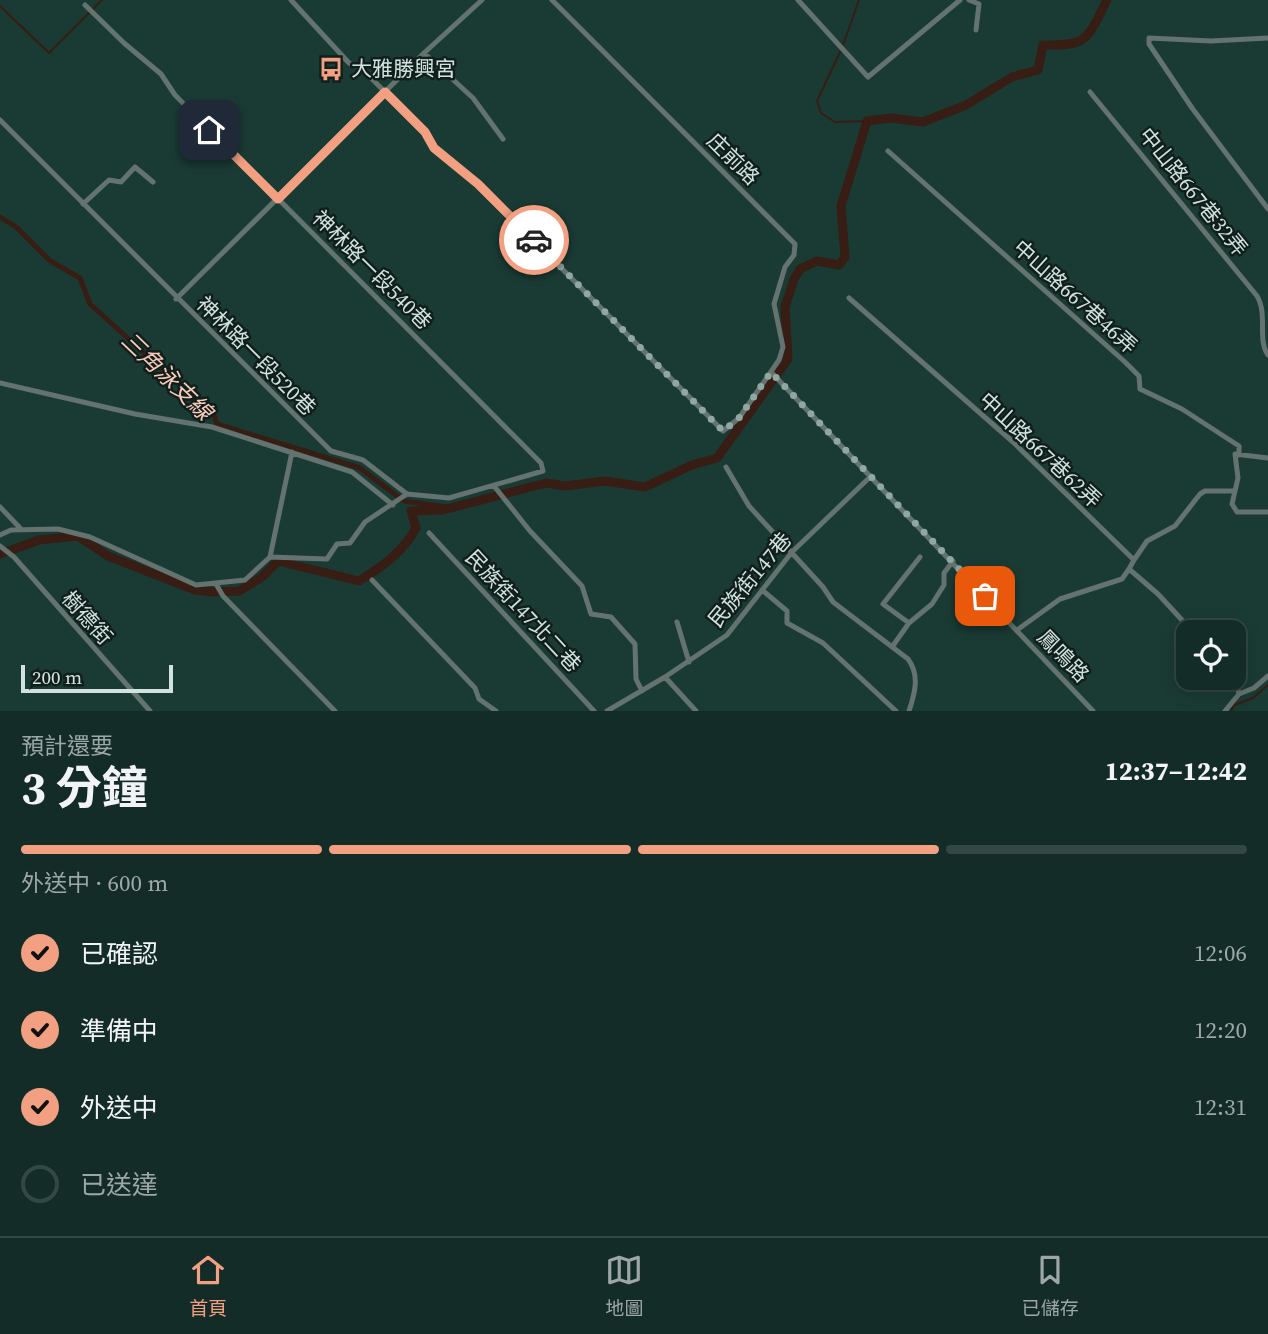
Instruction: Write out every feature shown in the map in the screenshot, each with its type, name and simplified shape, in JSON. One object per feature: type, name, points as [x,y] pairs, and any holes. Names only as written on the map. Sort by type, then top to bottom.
[{"type":"street","points":[[291,0],[349,63],[362,69],[425,132],[434,148],[478,184],[723,431],[739,418],[771,372]]},
{"type":"street","points":[[176,299],[424,53],[482,0]]},
{"type":"street","name":"庄前路","points":[[552,0],[795,244],[794,255],[785,267],[774,304],[783,347],[771,372]]},
{"type":"street","points":[[798,0],[868,77],[960,0]]},
{"type":"street","points":[[969,0],[979,4],[976,30]]},
{"type":"street","name":"神林路一段540巷","points":[[85,5],[161,74],[176,95],[541,464],[543,471],[494,486]]},
{"type":"street","points":[[1268,38],[1211,41],[1149,38],[1155,53],[1192,108],[1268,209]]},
{"type":"street","points":[[424,53],[473,98],[503,139]]},
{"type":"street","name":"中山路667巷32弄","points":[[1090,92],[1257,296],[1265,317],[1264,349],[1268,355]]},
{"type":"street","name":"神林路一段520巷","points":[[0,120],[319,441],[331,451],[363,460],[407,494]]},
{"type":"street","name":"中山路667巷46弄","points":[[888,151],[1125,362],[1139,376],[1140,389],[1182,409],[1224,435],[1239,446],[1237,454]]},
{"type":"street","points":[[83,204],[109,180],[121,182],[135,167],[153,182]]},
{"type":"street","name":"中山路667巷62弄","points":[[849,298],[1013,442],[1134,560]]},
{"type":"street","name":"鳳鳴路","points":[[771,372],[1093,711]]},
{"type":"street","points":[[0,383],[135,414],[212,427],[352,472],[393,505]]},
{"type":"street","points":[[0,535],[21,529],[58,529],[90,537],[196,585],[245,580],[270,557],[292,452]]},
{"type":"street","points":[[1268,458],[1237,454],[1238,478],[1231,504],[1237,512],[1268,512]]},
{"type":"street","points":[[726,467],[749,506],[833,602],[908,659],[915,672],[915,688],[909,711]]},
{"type":"street","name":"民族街147巷","points":[[607,711],[689,662],[727,635],[792,552],[871,476]]},
{"type":"street","points":[[270,557],[327,558],[337,544],[350,543],[365,522],[407,494],[449,498],[494,486],[500,497],[582,586],[591,614],[611,617],[635,644],[636,679],[642,691]]},
{"type":"street","points":[[1017,630],[1060,599],[1122,579],[1147,541],[1175,526],[1200,494],[1205,491],[1233,491]]},
{"type":"street","points":[[0,507],[21,529]]},
{"type":"street","name":"民族街147北二巷","points":[[429,533],[594,711]]},
{"type":"street","name":"樹德街","points":[[0,546],[13,557],[150,711]]},
{"type":"street","points":[[909,623],[883,604],[920,557]]},
{"type":"street","points":[[892,647],[909,623],[938,596],[944,585],[944,573],[953,561]]},
{"type":"street","points":[[1129,569],[1158,594],[1182,620]]},
{"type":"street","points":[[372,579],[475,688],[479,699],[496,711]]},
{"type":"street","points":[[216,584],[223,596],[335,711]]},
{"type":"street","points":[[762,590],[787,611],[788,624],[823,643],[896,711]]},
{"type":"street","points":[[677,622],[689,662]]},
{"type":"street","points":[[1225,711],[1239,694],[1254,688],[1268,676]]},
{"type":"street","points":[[665,677],[696,711]]},
{"type":"street","points":[[1238,690],[1239,694]]},
{"type":"waterway","points":[[93,9],[102,0]]},
{"type":"waterway","points":[[843,45],[859,0]]},
{"type":"waterway","points":[[0,554],[39,540],[78,536],[108,556],[195,590],[239,591],[262,577],[278,561],[359,581],[391,558],[411,537],[416,528],[411,511],[443,510],[546,483],[565,486],[605,481],[645,487],[692,465],[717,458],[788,359],[785,307],[800,269],[817,261],[839,265],[845,257],[841,206],[867,121],[891,118],[923,122],[966,105],[1012,77],[1038,70],[1043,45],[1070,44],[1085,38],[1107,0]]},
{"type":"waterway","points":[[0,6],[49,53],[89,13]]},
{"type":"waterway","points":[[841,50],[817,101],[821,113],[835,122],[867,121]]},
{"type":"waterway","name":"三角泳支線","points":[[0,217],[16,227],[49,260],[80,278],[90,304],[215,417],[217,424],[360,468],[404,501],[447,507]]},
{"type":"waterway","points":[[1231,711],[1234,705],[1253,698],[1268,685]]},
{"type":"way so far","points":[[534,240],[723,431],[739,418],[771,372],[985,596]]},
{"type":"place","name":"大雅勝興宮","points":[[331,69]]},
{"type":"route","points":[[209,130],[278,199],[385,92],[425,132],[434,148],[478,184],[534,240]]}]
